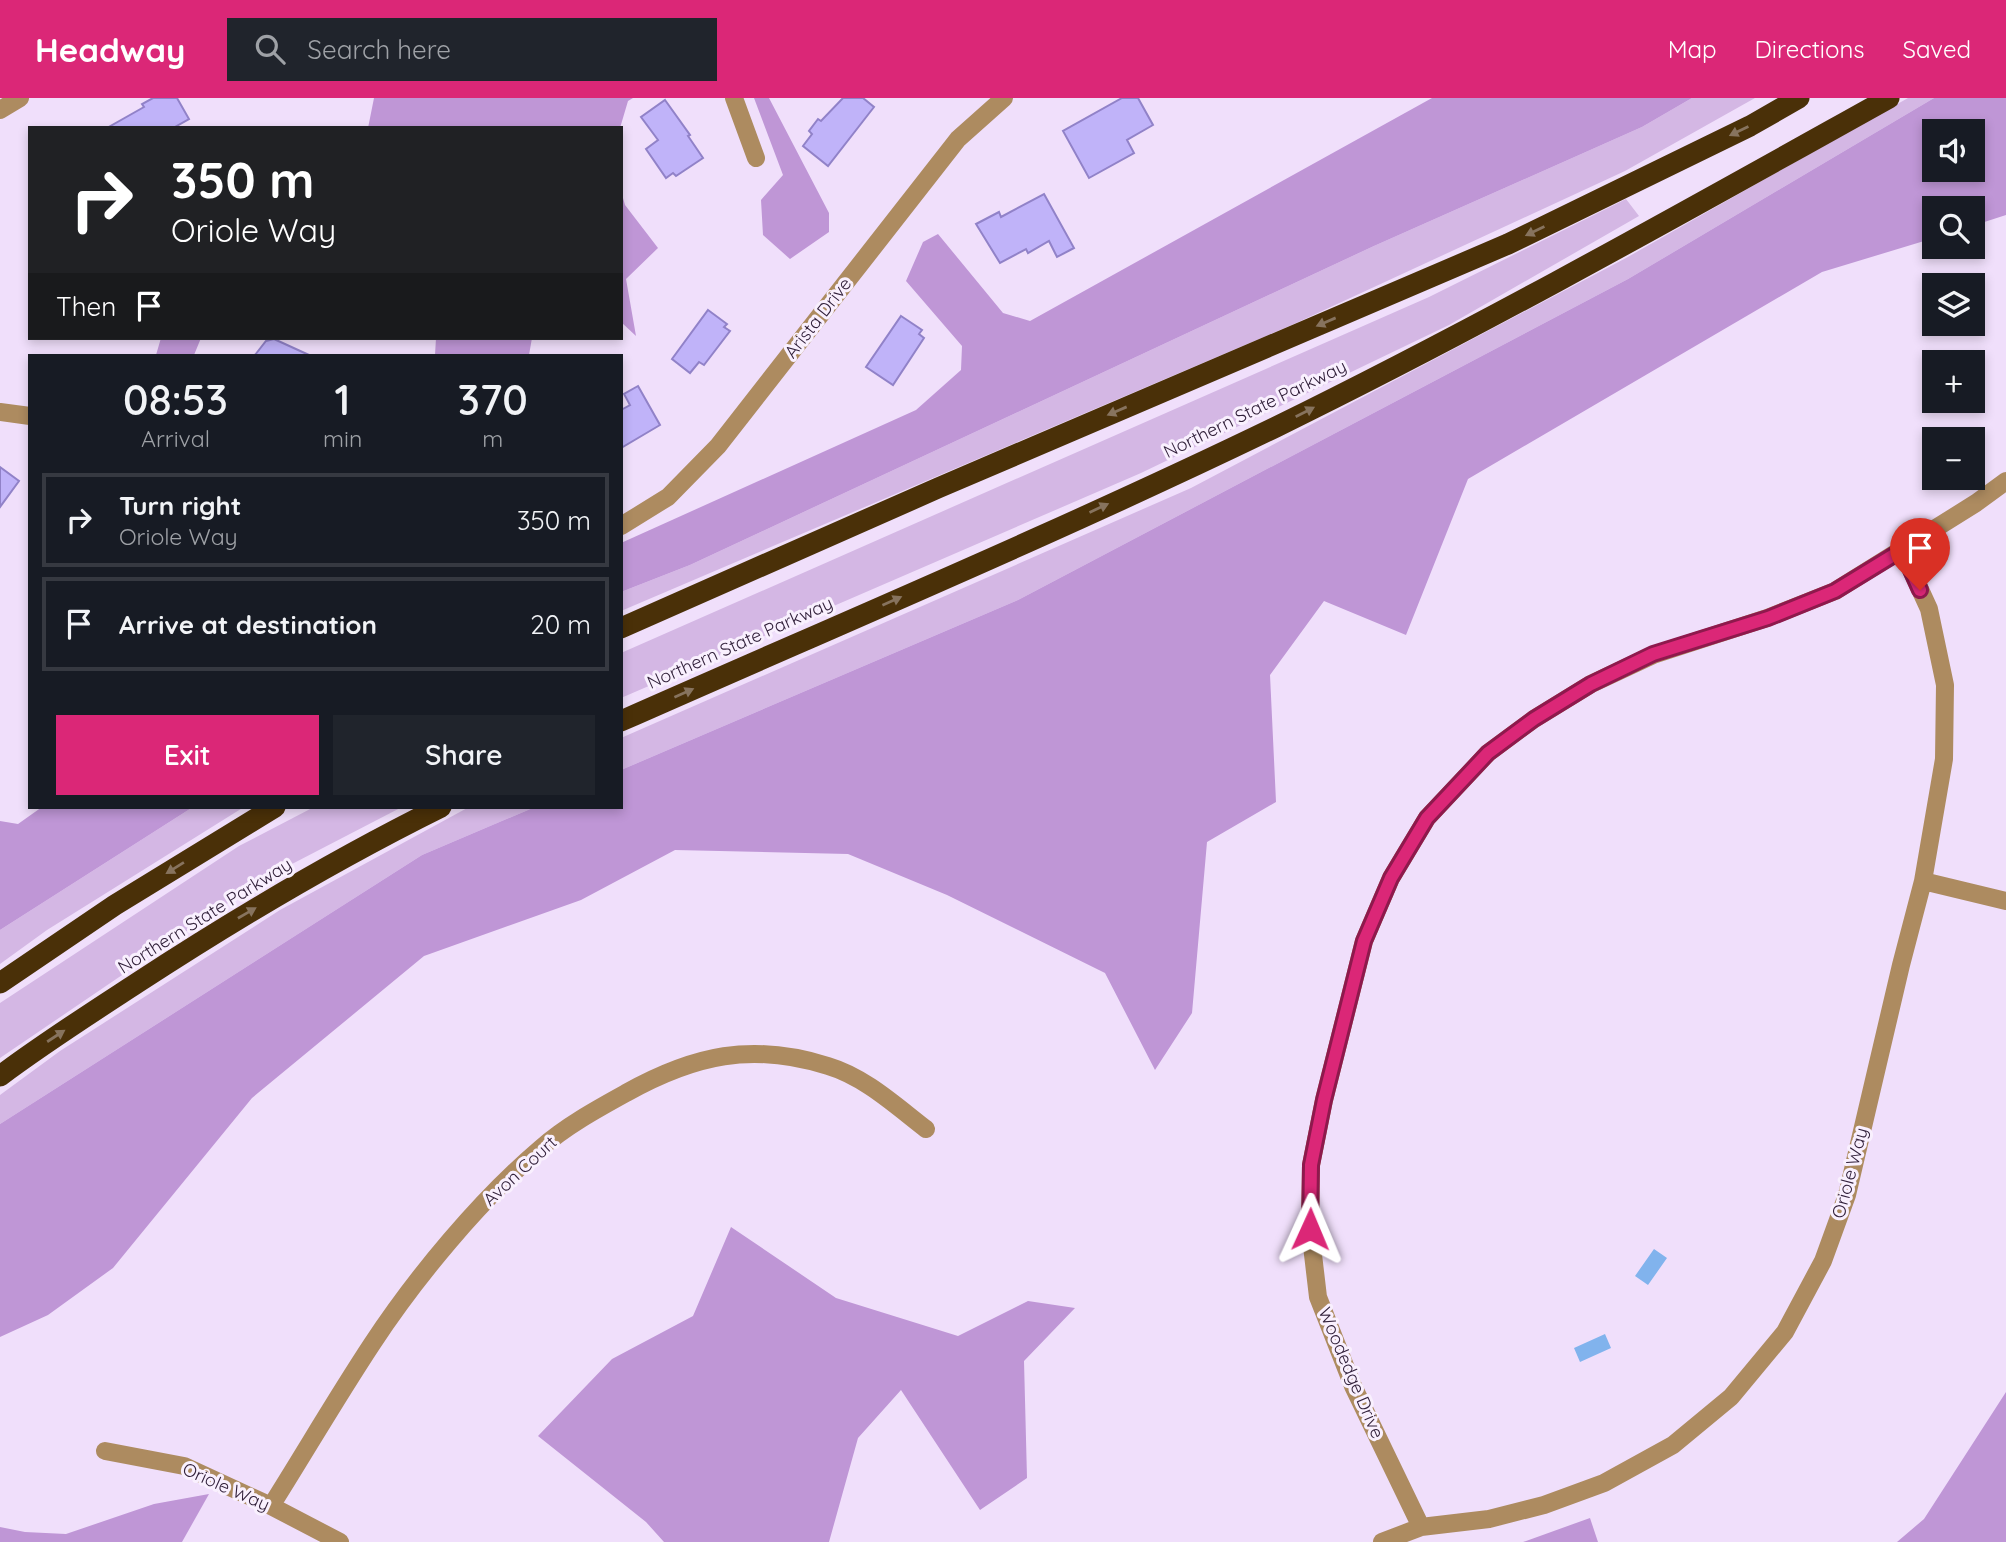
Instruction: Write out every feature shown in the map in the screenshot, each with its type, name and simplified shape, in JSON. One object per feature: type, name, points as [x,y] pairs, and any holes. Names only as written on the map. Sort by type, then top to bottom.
[{"type":"highway","points":[[623,627],[938,488],[1508,244],[1750,126],[1799,98]]},
{"type":"highway","name":"Northern State Parkway","points":[[623,720],[1025,543],[1275,427],[1531,297],[1889,98]]},
{"type":"highway","points":[[0,983],[115,905],[272,809]]},
{"type":"highway","name":"Northern State Parkway","points":[[0,1076],[39,1047],[226,925],[394,830],[437,809]]},
{"type":"street","points":[[0,110],[20,98]]},
{"type":"street","points":[[734,98],[756,158]]},
{"type":"street","name":"Arista Drive","points":[[623,525],[668,497],[718,446],[958,139],[1004,98]]},
{"type":"street","points":[[0,412],[28,416]]},
{"type":"street","name":"Woodedge Drive","points":[[1420,1527],[1353,1385],[1318,1297],[1310,1229],[1311,1165],[1324,1100],[1364,941],[1391,878],[1427,818],[1488,753],[1534,719],[1591,684],[1653,654],[1768,618],[1835,591],[2006,481]]},
{"type":"street","name":"Oriole Way","points":[[1382,1542],[1420,1527],[1500,1516],[1544,1505],[1604,1483],[1674,1445],[1731,1397],[1785,1332],[1823,1261],[1847,1195],[1923,881],[1944,759],[1945,685],[1929,609],[1902,550]]},
{"type":"street","points":[[1923,881],[2006,901]]},
{"type":"street","name":"Avon Court","points":[[271,1506],[373,1342],[434,1261],[506,1181],[543,1146],[596,1110],[653,1078],[714,1056],[771,1053],[830,1066],[869,1086],[926,1129]]},
{"type":"street","name":"Oriole Way","points":[[105,1451],[184,1466],[271,1506],[340,1542]]},
{"type":"shaded area","points":[[374,98],[633,98],[628,101],[621,126],[368,126]]},
{"type":"shaded area","points":[[754,98],[769,98],[829,213],[829,232],[790,259],[763,235],[761,200],[783,175]]},
{"type":"shaded area","points":[[1432,98],[1692,98],[1642,127],[1374,246],[690,565],[623,591],[623,542],[916,410],[961,370],[962,346],[906,281],[923,242],[938,234],[1003,313],[1030,321]]},
{"type":"shaded area","points":[[1692,98],[1755,98],[1625,171],[1294,324],[623,610],[623,591],[690,565],[1374,246],[1642,127]]},
{"type":"shaded area","points":[[1908,98],[1934,98],[1628,279],[1018,600],[623,769],[623,737],[1191,488],[1626,258]]},
{"type":"shaded area","points":[[1934,98],[2006,98],[2006,215],[1985,222],[1985,196],[1922,196],[1922,242],[1822,272],[1468,479],[1406,635],[1324,601],[1270,675],[1276,802],[1207,842],[1192,1013],[1155,1070],[1105,973],[947,895],[848,854],[675,850],[581,900],[424,956],[252,1098],[113,1268],[48,1315],[0,1337],[0,1124],[422,855],[530,809],[623,809],[623,769],[1018,600],[1628,279]]},
{"type":"shaded area","points":[[623,198],[625,205],[658,248],[626,279],[636,336],[623,324]]},
{"type":"shaded area","points":[[1626,199],[1639,216],[1449,325],[1141,473],[623,697],[623,652],[1429,297]]},
{"type":"shaded area","points":[[160,340],[200,340],[194,354],[156,354]]},
{"type":"shaded area","points":[[436,340],[532,340],[529,354],[435,354]]},
{"type":"shaded area","points":[[39,809],[190,809],[0,930],[0,821],[18,824]]},
{"type":"shaded area","points":[[190,809],[241,809],[47,930],[0,964],[0,930]]},
{"type":"shaded area","points":[[310,809],[398,809],[265,878],[0,1058],[0,1003],[239,846]]},
{"type":"shaded area","points":[[465,809],[530,809],[422,855],[0,1124],[0,1095],[60,1051],[280,910]]},
{"type":"shaded area","points":[[731,1227],[836,1298],[958,1336],[1028,1301],[1075,1308],[1024,1361],[1027,1478],[980,1510],[901,1390],[858,1438],[829,1542],[664,1542],[646,1522],[538,1436],[612,1359],[693,1316]]},
{"type":"shaded area","points":[[2006,1392],[2006,1542],[1897,1542],[1924,1519]]},
{"type":"shaded area","points":[[209,1494],[182,1542],[0,1542],[0,1527],[25,1532],[66,1534],[154,1504]]},
{"type":"shaded area","points":[[1590,1518],[1598,1542],[1523,1542]]},
{"type":"water","points":[[1654,1249],[1667,1258],[1648,1285],[1635,1276]]},
{"type":"water","points":[[1605,1334],[1611,1348],[1580,1362],[1574,1348]]},
{"type":"building","points":[[153,98],[177,98],[189,119],[177,126],[111,126],[144,107],[142,104]]},
{"type":"building","points":[[843,98],[863,98],[874,107],[828,166],[803,146],[818,119],[821,121]]},
{"type":"building","points":[[1122,98],[1138,98],[1153,125],[1127,140],[1134,153],[1089,178],[1063,131]]},
{"type":"building","points":[[665,100],[703,158],[676,176],[673,173],[666,178],[646,149],[658,140],[641,117]]},
{"type":"building","points":[[1044,194],[1074,248],[1057,257],[1049,241],[1028,253],[1026,249],[1000,263],[976,224],[999,212],[1001,217]]},
{"type":"building","points":[[708,310],[727,324],[724,327],[730,331],[704,365],[699,362],[690,373],[672,359]]},
{"type":"building","points":[[901,316],[922,330],[919,334],[924,338],[893,385],[866,367]]},
{"type":"building","points":[[276,340],[307,354],[256,354],[266,341]]},
{"type":"building","points":[[638,386],[660,425],[623,447],[623,409],[630,405],[624,394]]},
{"type":"building","points":[[0,467],[19,481],[0,507]]},
{"type":"route","points":[[1310,1229],[1311,1165],[1324,1100],[1364,941],[1391,878],[1427,818],[1488,753],[1534,719],[1591,684],[1653,654],[1768,618],[1835,591],[1902,550],[1920,590]]}]
